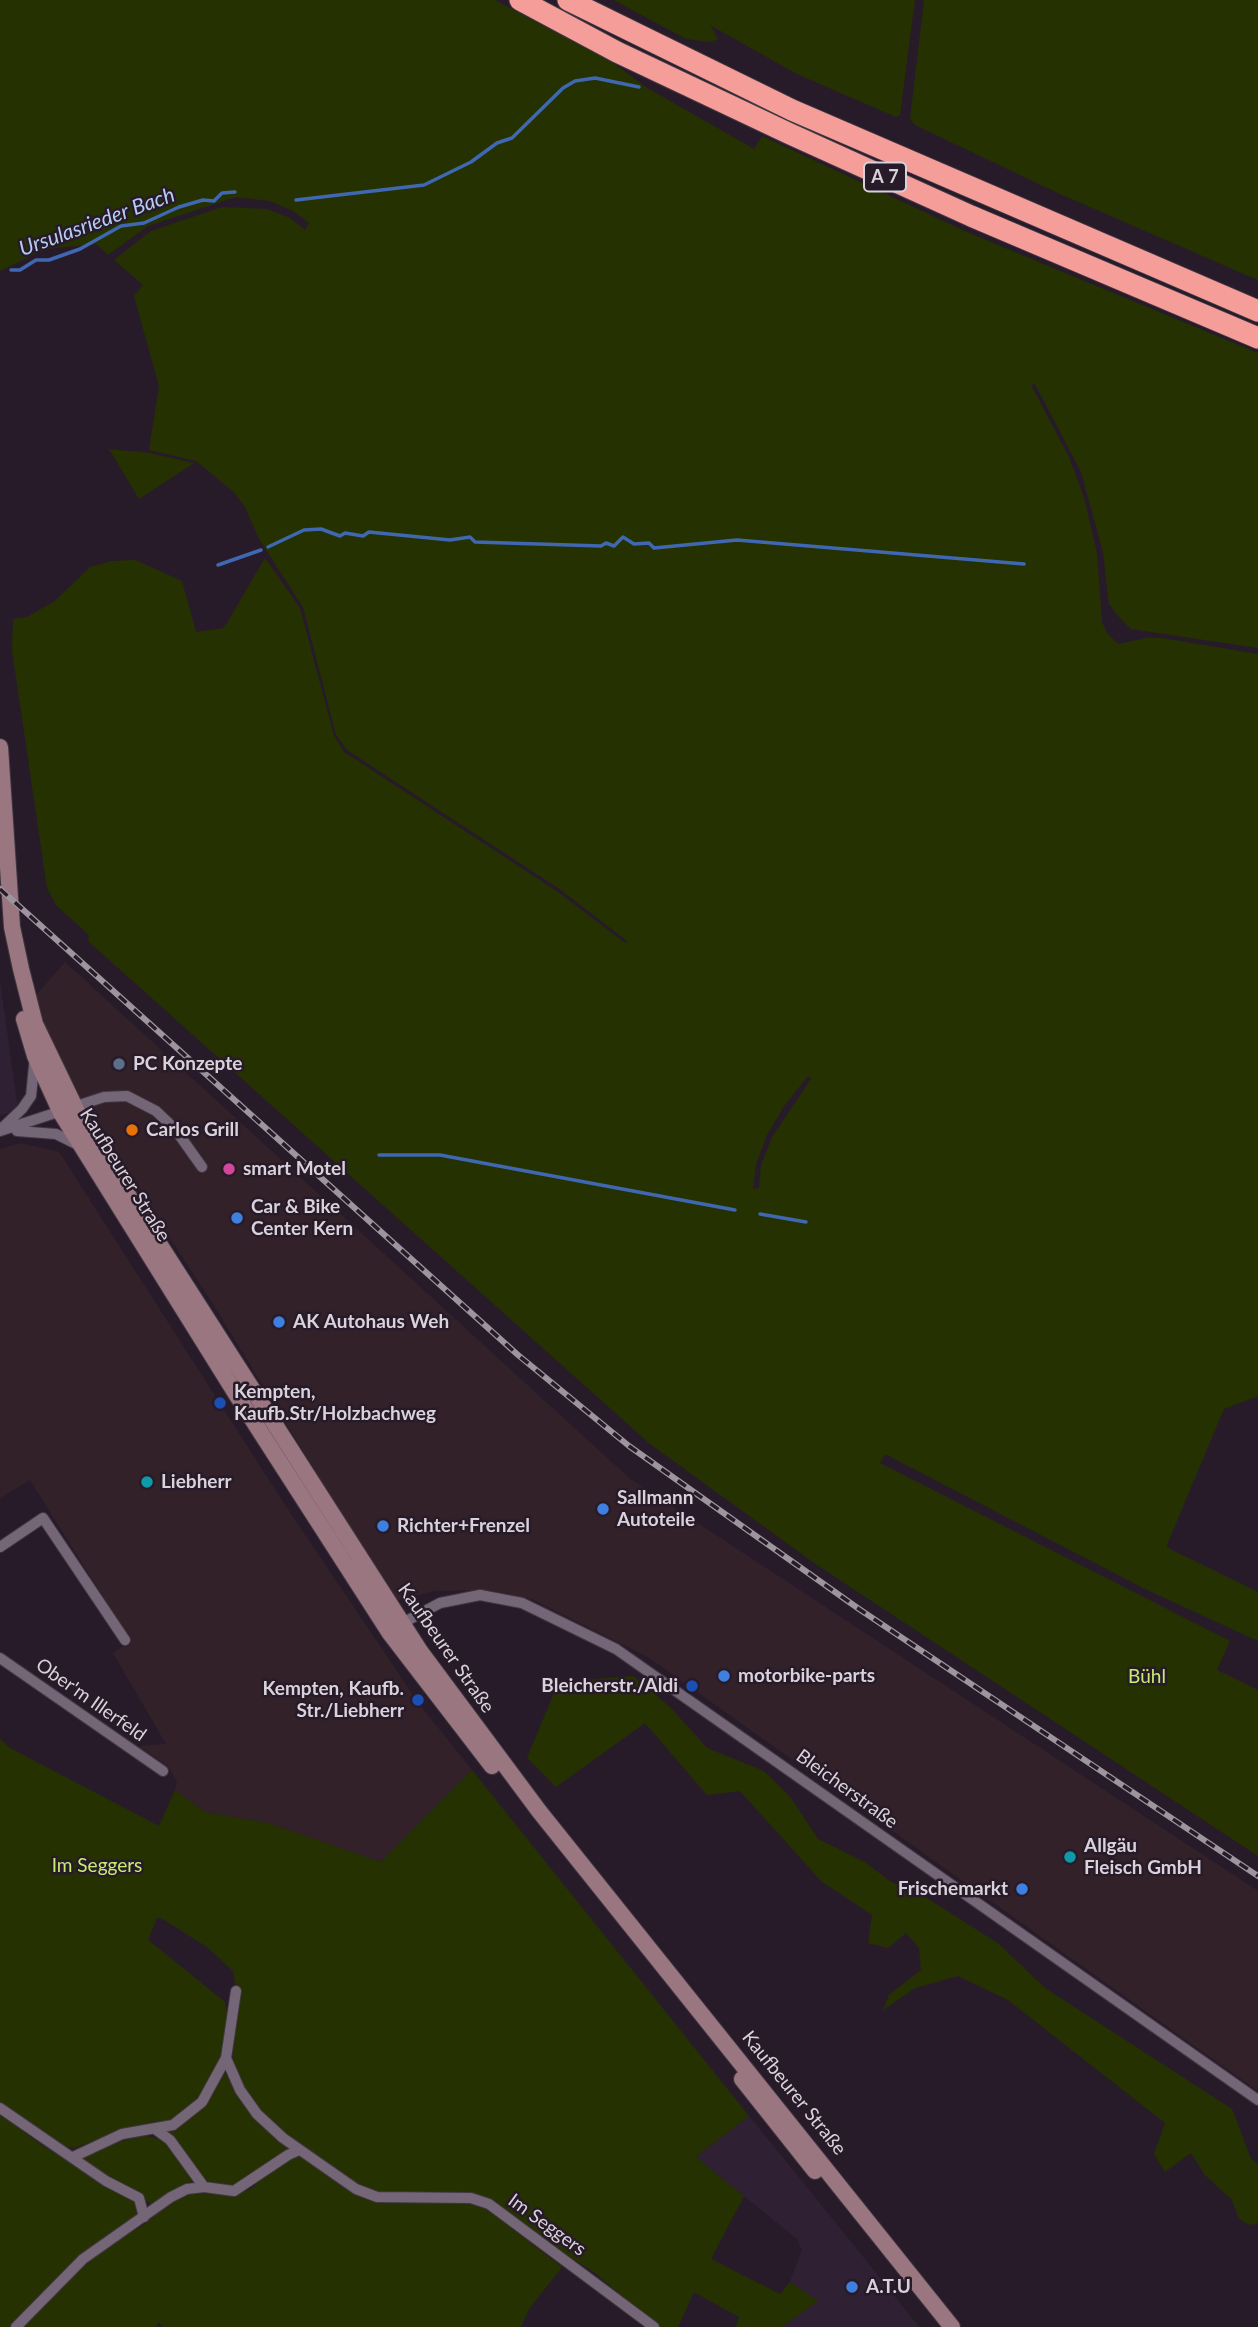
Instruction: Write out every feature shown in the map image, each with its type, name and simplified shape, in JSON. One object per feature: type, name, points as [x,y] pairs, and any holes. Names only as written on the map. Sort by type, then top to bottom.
[{"type":"highway","name":"A 7","points":[[520,0],[617,52],[861,166],[971,216],[1258,338]]},
{"type":"highway","name":"A 7","points":[[568,0],[792,110],[1258,311]]},
{"type":"main road","name":"Kaufbeurer Straße","points":[[0,747],[12,927],[12,966],[35,1056],[67,1110],[434,1694],[940,2327]]},
{"type":"main road","name":"Kaufbeurer Straße","points":[[12,927],[35,1024],[81,1147],[395,1628],[952,2327]]},
{"type":"street","points":[[0,1131],[31,1096],[35,1056]]},
{"type":"street","points":[[0,1131],[118,1096],[147,1104],[175,1129],[202,1167]]},
{"type":"street","points":[[0,1131],[47,1132],[81,1147]]},
{"type":"street","points":[[0,1547],[43,1518],[125,1640]]},
{"type":"street","name":"Bleicherstraße","points":[[395,1628],[439,1603],[480,1595],[522,1604],[617,1649],[1258,2100]]},
{"type":"street","name":"Ober'm Illerfeld","points":[[0,1658],[163,1771]]},
{"type":"street","points":[[73,2157],[122,2134],[173,2125],[202,2102],[226,2058],[236,1991]]},
{"type":"street","name":"Im Seggers","points":[[226,2058],[240,2090],[257,2114],[299,2150],[356,2189],[377,2197],[471,2197],[489,2204],[654,2327]]},
{"type":"street","points":[[0,2108],[106,2181],[139,2198],[144,2217]]},
{"type":"street","points":[[155,2129],[170,2140],[204,2187]]},
{"type":"street","points":[[16,2327],[83,2259],[187,2189],[204,2187],[234,2191],[299,2150]]},
{"type":"shaded area","points":[[65,962],[629,1478],[1258,1891],[1258,2091],[648,1657],[532,1599],[489,1590],[434,1591],[395,1601],[213,1304],[57,1065],[32,1000]]},
{"type":"shaded area","points":[[0,982],[18,1109],[0,1116]]},
{"type":"shaded area","name":"Liebherr","points":[[20,1143],[59,1152],[281,1499],[419,1704],[472,1770],[381,1862],[268,1823],[205,1812],[175,1790],[177,1781],[168,1766],[139,1746],[166,1744],[113,1653],[131,1641],[30,1480],[0,1498],[0,1149]]},
{"type":"shaded area","points":[[749,2116],[919,2327],[782,2327],[817,2301],[790,2282],[802,2250],[797,2239],[696,2157]]},
{"type":"green space","name":"Bühl","points":[[0,0],[495,0],[613,63],[649,89],[754,149],[762,136],[969,233],[1258,353],[1258,648],[1131,629],[1119,617],[1109,604],[1103,552],[1081,472],[1035,384],[1031,385],[1069,457],[1084,498],[1097,553],[1102,622],[1107,633],[1118,644],[1146,638],[1162,638],[1258,654],[1258,1396],[1224,1409],[1166,1547],[1258,1592],[1258,1641],[1145,1589],[885,1454],[880,1463],[1230,1641],[1217,1670],[1258,1690],[1258,1856],[817,1565],[650,1444],[88,941],[89,935],[56,905],[47,888],[12,650],[13,619],[27,617],[55,601],[90,567],[112,561],[135,560],[182,581],[196,632],[224,628],[265,558],[300,608],[334,736],[344,752],[558,892],[625,943],[627,941],[561,890],[347,750],[336,735],[303,607],[259,539],[245,507],[234,492],[196,461],[149,450],[159,386],[134,296],[143,285],[114,260],[151,231],[222,207],[267,209],[290,218],[305,230],[309,223],[293,211],[270,201],[236,197],[148,226],[108,255],[96,244],[46,249],[0,271]],"holes":[[[808,1076],[811,1079],[772,1137],[761,1165],[759,1188],[753,1189],[756,1164],[767,1135],[784,1106]]]},
{"type":"green space","points":[[614,0],[915,0],[900,115],[896,117],[797,74],[710,25],[718,39],[710,42],[686,39]]},
{"type":"green space","points":[[924,0],[1258,0],[1258,280],[1060,194],[915,125],[910,119]]},
{"type":"green space","points":[[109,449],[149,453],[194,463],[139,499]]},
{"type":"green space","points":[[633,1676],[671,1708],[707,1748],[764,1771],[791,1798],[818,1839],[865,1862],[891,1882],[916,1891],[999,1944],[1045,1988],[1232,2109],[1251,2159],[1258,2164],[1258,2223],[1250,2225],[1239,2219],[1232,2200],[1205,2175],[1191,2153],[1165,2172],[1154,2154],[1165,2123],[1008,2000],[958,1976],[915,1988],[883,2010],[889,1995],[921,1970],[919,1948],[906,1933],[888,1948],[868,1943],[872,1915],[821,1881],[740,1791],[707,1795],[645,1723],[556,1787],[527,1758],[554,1693],[571,1681]]},
{"type":"green space","points":[[0,1739],[10,1748],[159,1826],[175,1790],[205,1812],[268,1823],[381,1862],[472,1770],[749,2116],[696,2157],[744,2196],[711,2259],[780,2294],[790,2282],[818,2301],[782,2327],[736,2327],[739,2317],[694,2292],[678,2327],[658,2327],[595,2273],[472,2194],[433,2191],[378,2195],[358,2186],[319,2156],[301,2147],[261,2112],[236,2074],[232,2052],[236,1991],[233,1971],[207,1947],[161,1918],[157,1918],[148,1940],[225,2002],[227,2014],[221,2057],[199,2099],[171,2122],[121,2131],[74,2148],[60,2146],[0,2104]]},
{"type":"green space","points":[[223,2071],[288,2145],[286,2150],[233,2187],[204,2180],[167,2130],[175,2128]]},
{"type":"green space","points":[[0,2114],[40,2144],[134,2199],[139,2212],[137,2217],[81,2257],[10,2327],[0,2327]]},
{"type":"green space","points":[[141,2135],[163,2140],[195,2179],[153,2205],[87,2165],[84,2158],[86,2153]]},
{"type":"green space","points":[[299,2155],[353,2191],[472,2204],[487,2209],[562,2267],[529,2309],[521,2327],[163,2327],[159,2322],[156,2327],[22,2327],[86,2263],[144,2225],[173,2199],[206,2191],[235,2195],[250,2189],[281,2163]]},
{"type":"waterway","name":"Ursulasrieder Bach","points":[[296,200],[424,185],[471,162],[497,143],[512,138],[563,88],[575,81],[595,78],[639,87]]},
{"type":"waterway","name":"Ursulasrieder Bach","points":[[11,270],[20,270],[36,260],[49,260],[80,249],[121,226],[144,223],[179,207],[203,200],[214,201],[222,193],[235,192]]},
{"type":"waterway","points":[[268,547],[304,530],[321,529],[340,536],[345,533],[363,536],[369,532],[450,540],[470,537],[475,542],[601,546],[606,543],[614,546],[623,537],[634,544],[649,543],[654,548],[737,540],[1024,564]]},
{"type":"waterway","points":[[218,565],[261,550]]},
{"type":"waterway","points":[[379,1155],[440,1155],[735,1210]]},
{"type":"waterway","points":[[760,1214],[806,1222]]},
{"type":"railway","points":[[0,889],[518,1355],[629,1446],[859,1609],[1258,1876]]},
{"type":"place","name":"PC Konzepte","points":[[119,1064]]},
{"type":"place","name":"Carlos Grill","points":[[132,1130]]},
{"type":"place","name":"smart Motel","points":[[229,1169]]},
{"type":"place","name":"Car & Bike Center Kern","points":[[237,1218]]},
{"type":"place","name":"AK Autohaus Weh","points":[[279,1322]]},
{"type":"place","name":"Kempten, Kaufb.Str/Holzbachweg","points":[[220,1403]]},
{"type":"place","name":"Liebherr","points":[[147,1482]]},
{"type":"place","name":"Sallmann Autoteile","points":[[603,1509]]},
{"type":"place","name":"Richter+Frenzel","points":[[383,1526]]},
{"type":"place","name":"motorbike-parts","points":[[724,1676]]},
{"type":"place","name":"Bleicherstr./Aldi","points":[[692,1686]]},
{"type":"place","name":"Kempten, Kaufb. Str./Liebherr","points":[[418,1700]]},
{"type":"place","name":"Allgäu Fleisch GmbH","points":[[1070,1857]]},
{"type":"place","name":"Frischemarkt","points":[[1022,1889]]},
{"type":"place","name":"A.T.U","points":[[852,2287]]}]
